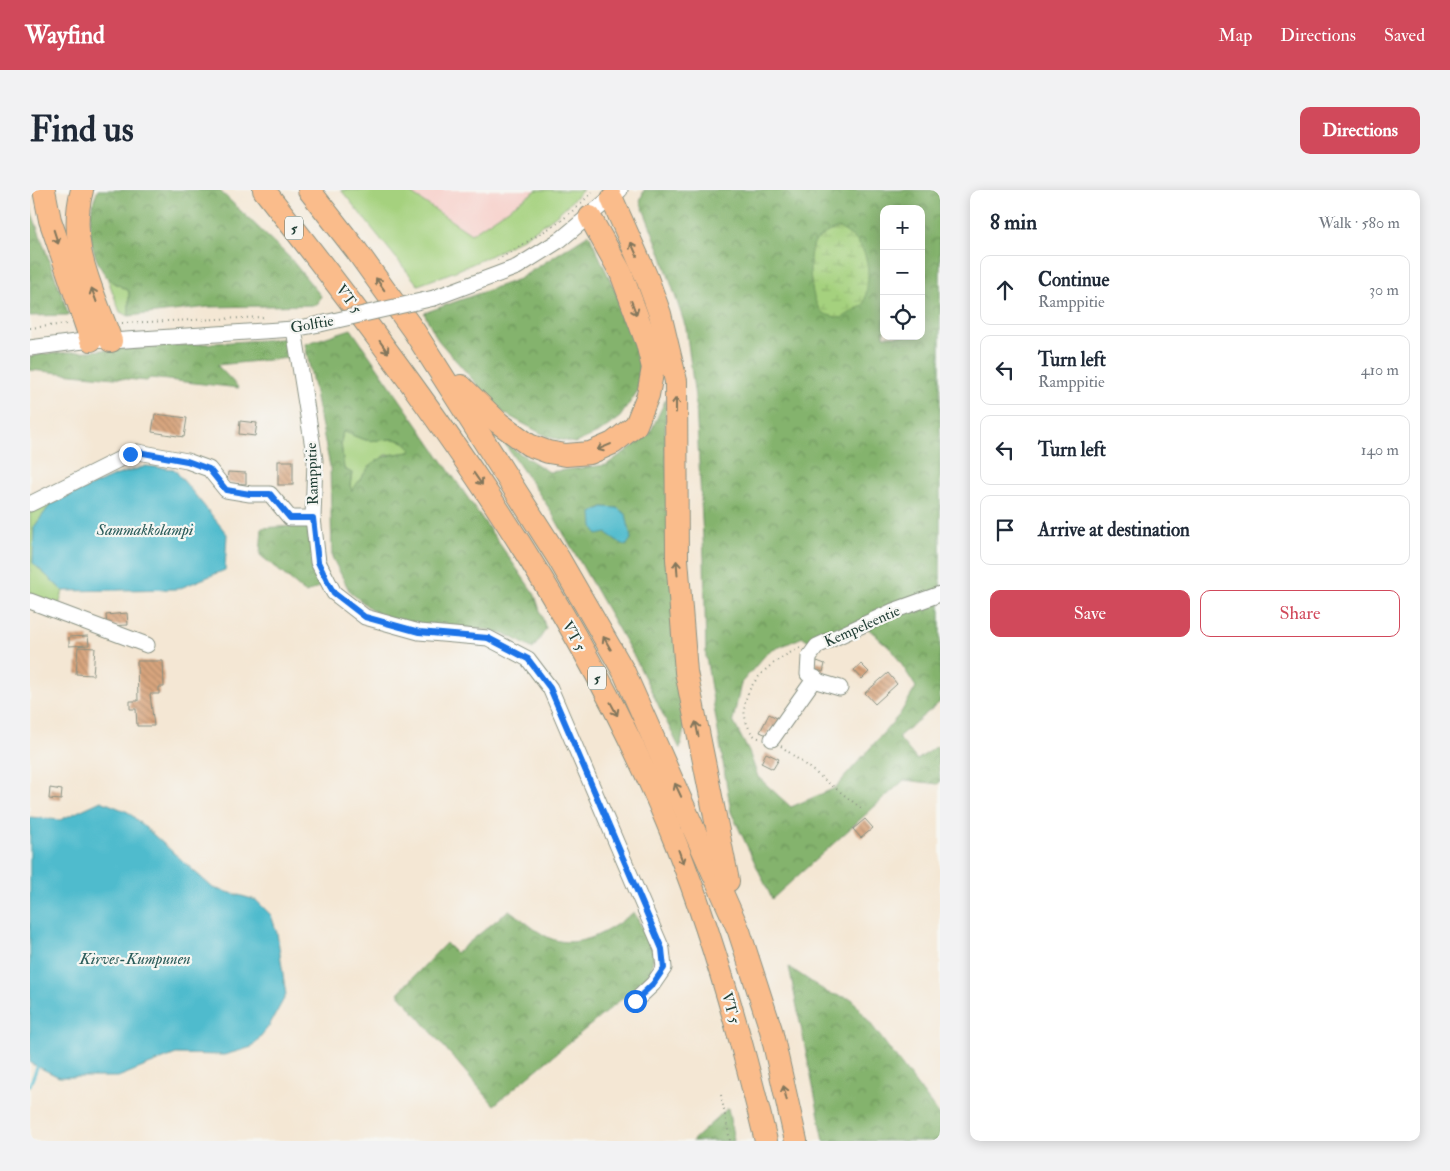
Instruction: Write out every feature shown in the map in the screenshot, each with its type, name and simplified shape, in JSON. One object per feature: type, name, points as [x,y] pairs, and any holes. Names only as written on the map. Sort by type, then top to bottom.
[{"type":"highway","points":[[44,190],[50,220],[98,332]]},
{"type":"highway","points":[[82,190],[77,206],[76,228],[78,248],[98,332]]},
{"type":"highway","points":[[249,190],[323,266]]},
{"type":"highway","name":"VT 5","points":[[264,190],[412,386],[504,516],[567,623],[626,732],[676,843],[716,957],[747,1060],[766,1141]]},
{"type":"highway","name":"VT 5","points":[[310,190],[414,331],[559,560],[624,672],[739,931],[771,1030],[796,1141]]},
{"type":"highway","points":[[609,193],[660,314],[676,381],[677,559],[686,672],[739,931]]},
{"type":"highway","points":[[414,331],[473,400],[529,445],[566,455],[590,453],[613,443],[636,425],[648,395],[653,368],[647,343],[621,273],[590,217]]},
{"type":"street","name":"Golftie","points":[[30,348],[98,332],[294,329],[434,298],[517,267],[560,240],[590,217],[609,193]]},
{"type":"street","name":"Ramppitie","points":[[294,329],[315,460],[313,518],[318,562],[328,583],[334,593],[365,617],[419,632],[488,638],[528,659],[550,688],[662,949],[664,968],[653,984],[635,1001]]},
{"type":"street","points":[[30,504],[65,485],[138,452],[187,461],[209,469],[226,490],[250,494],[270,494],[290,518],[313,518]]},
{"type":"street","name":"Kempeleentie","points":[[815,678],[808,674],[809,657],[817,646],[893,611],[940,594]]},
{"type":"street","points":[[30,600],[147,645]]},
{"type":"street","points":[[772,739],[815,678],[840,688]]},
{"type":"path","points":[[494,262],[609,193]]},
{"type":"path","points":[[30,328],[98,332],[272,317]]},
{"type":"path","points":[[721,1095],[730,1141]]},
{"type":"shaded area","points":[[406,190],[434,192],[438,190],[537,190],[471,234]]},
{"type":"green space","points":[[98,190],[219,190],[289,257],[321,296],[317,305],[208,307],[129,316],[129,291],[106,276],[95,256],[92,245],[90,234],[91,211]]},
{"type":"green space","points":[[341,190],[406,190],[471,234],[537,190],[583,190],[555,216],[523,238],[472,264],[418,285]]},
{"type":"green space","points":[[644,190],[940,190],[940,702],[898,737],[917,760],[937,746],[940,782],[938,784],[904,780],[772,899],[731,812],[706,657],[704,558],[696,405],[686,328],[660,251],[640,201]],"holes":[[[864,625],[893,651],[916,687],[900,714],[835,788],[791,807],[758,777],[749,752],[733,721],[741,683],[768,652],[803,637],[817,646]]]},
{"type":"green space","points":[[30,205],[32,213],[69,315],[30,316]]},
{"type":"green space","points":[[839,228],[858,243],[863,251],[868,270],[864,304],[842,318],[825,314],[819,308],[813,292],[810,272],[811,254],[814,244],[823,235]]},
{"type":"green space","points":[[589,234],[636,336],[639,358],[639,389],[620,417],[600,432],[575,443],[548,437],[500,411],[438,340],[424,313],[519,279]]},
{"type":"green space","points":[[107,277],[129,291],[129,316],[120,312]]},
{"type":"green space","points":[[351,329],[535,595],[546,629],[533,649],[512,637],[490,630],[409,623],[378,615],[350,592],[332,557],[330,466],[305,344]],"holes":[[[343,431],[372,441],[400,440],[411,448],[410,452],[381,458],[375,462],[364,473],[352,491],[350,485],[352,473],[344,469],[341,443]]]},
{"type":"green space","points":[[295,338],[299,357],[217,365],[239,388],[150,378],[147,381],[30,370],[30,357],[42,354]]},
{"type":"green space","points":[[666,399],[665,438],[684,729],[680,749],[636,660],[549,508],[504,443],[549,472],[606,465],[649,435]],"holes":[[[603,507],[617,508],[628,528],[631,539],[616,541],[607,533],[597,509]]]},
{"type":"green space","points":[[343,431],[372,441],[400,440],[411,448],[410,452],[386,455],[368,468],[352,492],[350,485],[352,473],[344,469],[341,443]]},
{"type":"green space","points":[[45,496],[51,504],[34,527],[33,563],[63,591],[55,620],[30,607],[30,497]]},
{"type":"green space","points":[[313,518],[328,583],[306,593],[260,555],[262,528],[293,526]]},
{"type":"green space","points":[[509,910],[544,935],[566,942],[587,939],[597,935],[616,925],[634,912],[654,952],[651,972],[630,992],[494,1105],[398,993],[446,943],[456,953]]},
{"type":"green space","points":[[789,967],[828,993],[852,999],[940,1116],[940,1141],[824,1141]]},
{"type":"green space","points":[[728,1108],[734,1141],[692,1141]]},
{"type":"water","name":"Sammakkolampi","points":[[146,466],[174,469],[227,534],[225,570],[178,589],[63,591],[33,563],[34,527],[51,504],[114,476]]},
{"type":"water","points":[[603,507],[617,508],[626,514],[631,539],[626,546],[616,541],[607,533],[597,535],[593,526],[592,513]]},
{"type":"water","name":"Kirves-Kumpunen","points":[[101,801],[128,812],[213,888],[256,900],[271,915],[277,933],[286,995],[269,1026],[252,1047],[224,1055],[176,1054],[118,1077],[59,1077],[30,1063],[30,817],[60,820]]},
{"type":"building","points":[[155,414],[187,418],[184,437],[152,432]]},
{"type":"building","points":[[240,421],[257,423],[255,436],[239,434]]},
{"type":"building","points":[[278,461],[293,461],[293,485],[278,485]]},
{"type":"building","points":[[228,472],[246,473],[246,484],[227,483]]},
{"type":"building","points":[[127,613],[128,625],[107,626],[106,615]]},
{"type":"building","points":[[88,636],[89,645],[69,646],[69,637]]},
{"type":"building","points":[[78,647],[95,648],[93,675],[76,674]]},
{"type":"building","points":[[137,661],[163,661],[164,687],[159,687],[159,694],[150,694],[154,726],[137,726],[136,709],[130,709],[130,701],[138,701]]},
{"type":"building","points":[[817,661],[825,664],[823,672],[815,669]]},
{"type":"building","points":[[861,664],[869,672],[862,679],[854,670]]},
{"type":"building","points":[[888,673],[897,684],[875,704],[865,693]]},
{"type":"building","points":[[769,714],[781,720],[775,729],[771,727],[767,735],[760,732]]},
{"type":"building","points":[[766,753],[779,759],[773,769],[761,763]]},
{"type":"building","points":[[50,788],[62,790],[61,800],[49,799]]},
{"type":"building","points":[[865,819],[873,828],[861,838],[853,829]]},
{"type":"waterway","points":[[30,1085],[38,1065]]},
{"type":"route","points":[[130,454],[138,452],[187,461],[209,469],[226,490],[250,494],[270,494],[290,518],[313,518],[318,562],[328,583],[334,593],[365,617],[419,632],[488,638],[528,659],[550,688],[662,949],[664,968],[653,984],[635,1001]]}]
